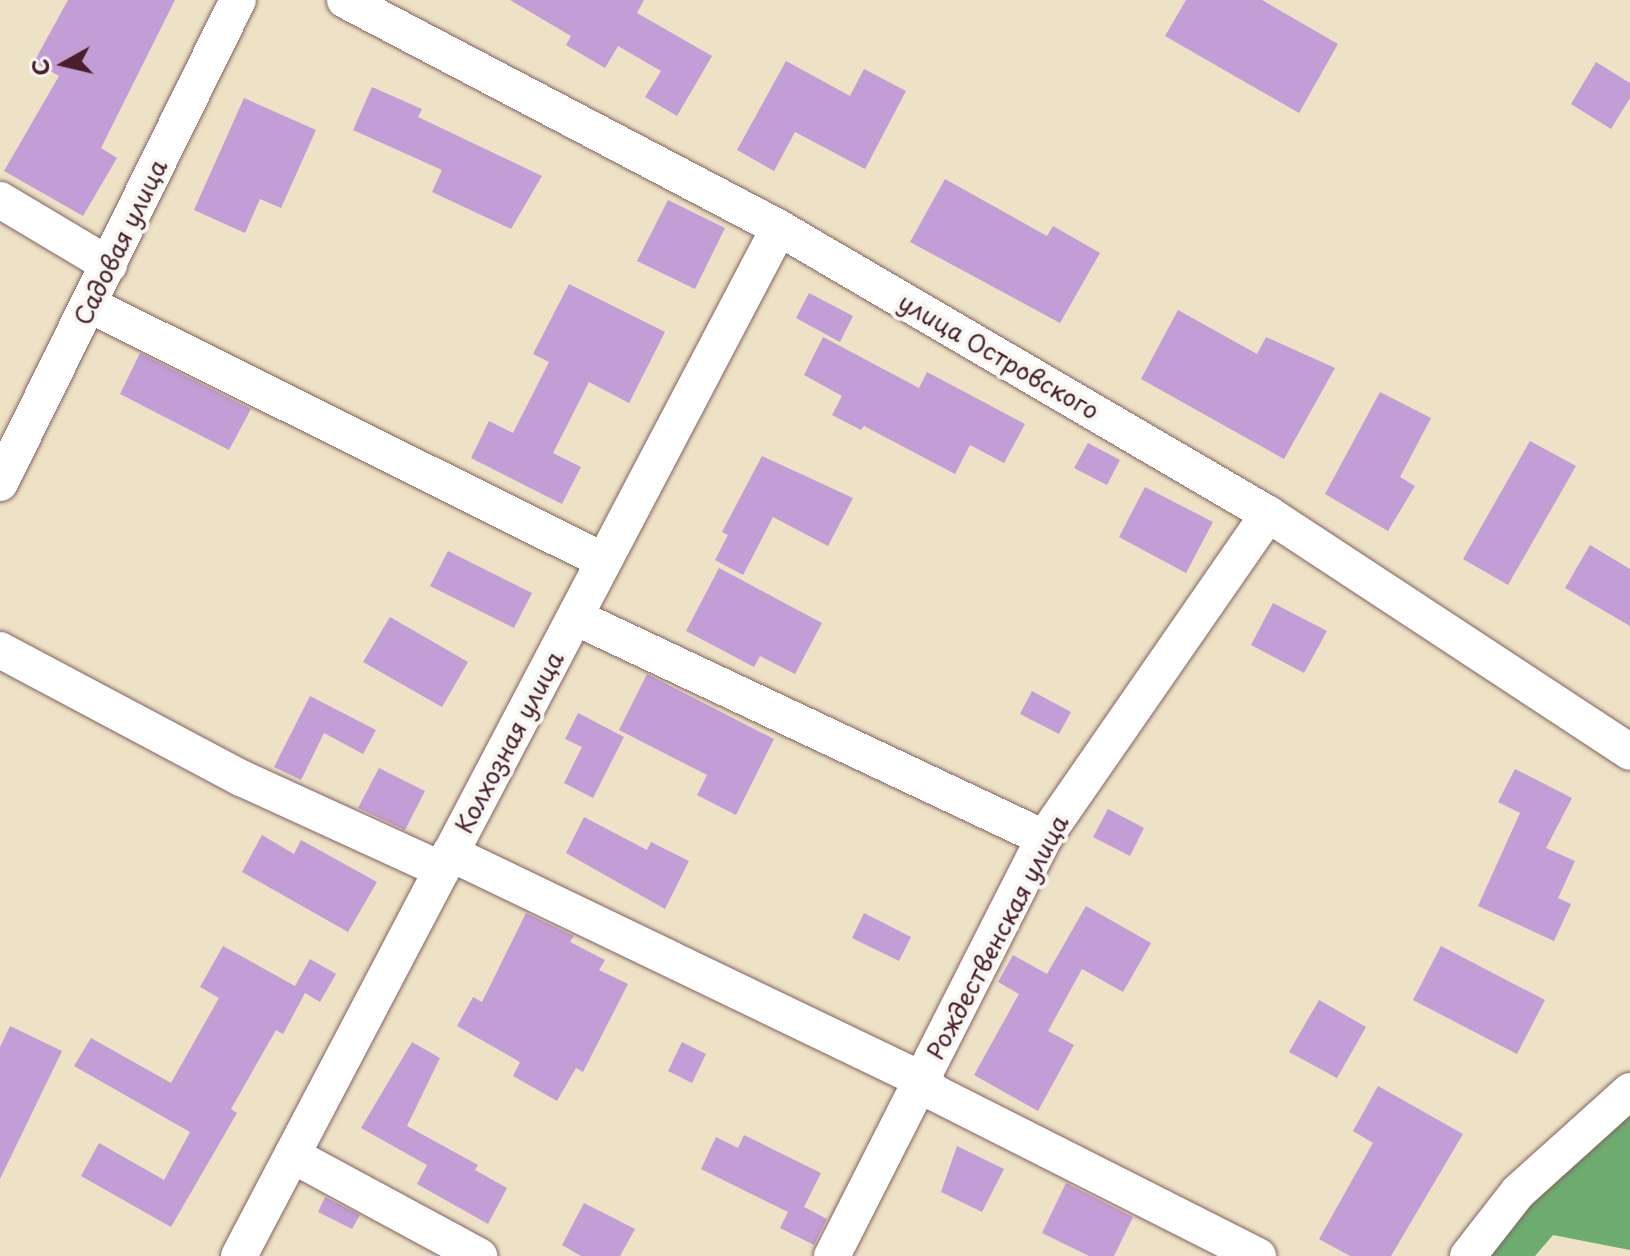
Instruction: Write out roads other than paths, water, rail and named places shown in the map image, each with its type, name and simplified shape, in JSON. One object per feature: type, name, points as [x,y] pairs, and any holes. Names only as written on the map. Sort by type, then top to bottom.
[{"type":"street","name":"Садовая улица","points":[[0,483],[238,0]]},
{"type":"street","name":"улица Островского","points":[[345,0],[779,228],[1268,514],[1630,752]]},
{"type":"street","points":[[0,200],[109,265]]},
{"type":"street","name":"Колхозная улица","points":[[239,1256],[779,228]]},
{"type":"street","points":[[90,305],[604,561]]},
{"type":"street","name":"Рождественская улица","points":[[832,1256],[1044,838],[1268,514]]},
{"type":"street","points":[[575,617],[1044,838]]},
{"type":"street","points":[[0,650],[241,778],[446,862],[922,1080],[935,1093],[1258,1256]]},
{"type":"street","points":[[1468,1256],[1518,1192],[1630,1091]]},
{"type":"street","points":[[292,1155],[479,1256]]}]
